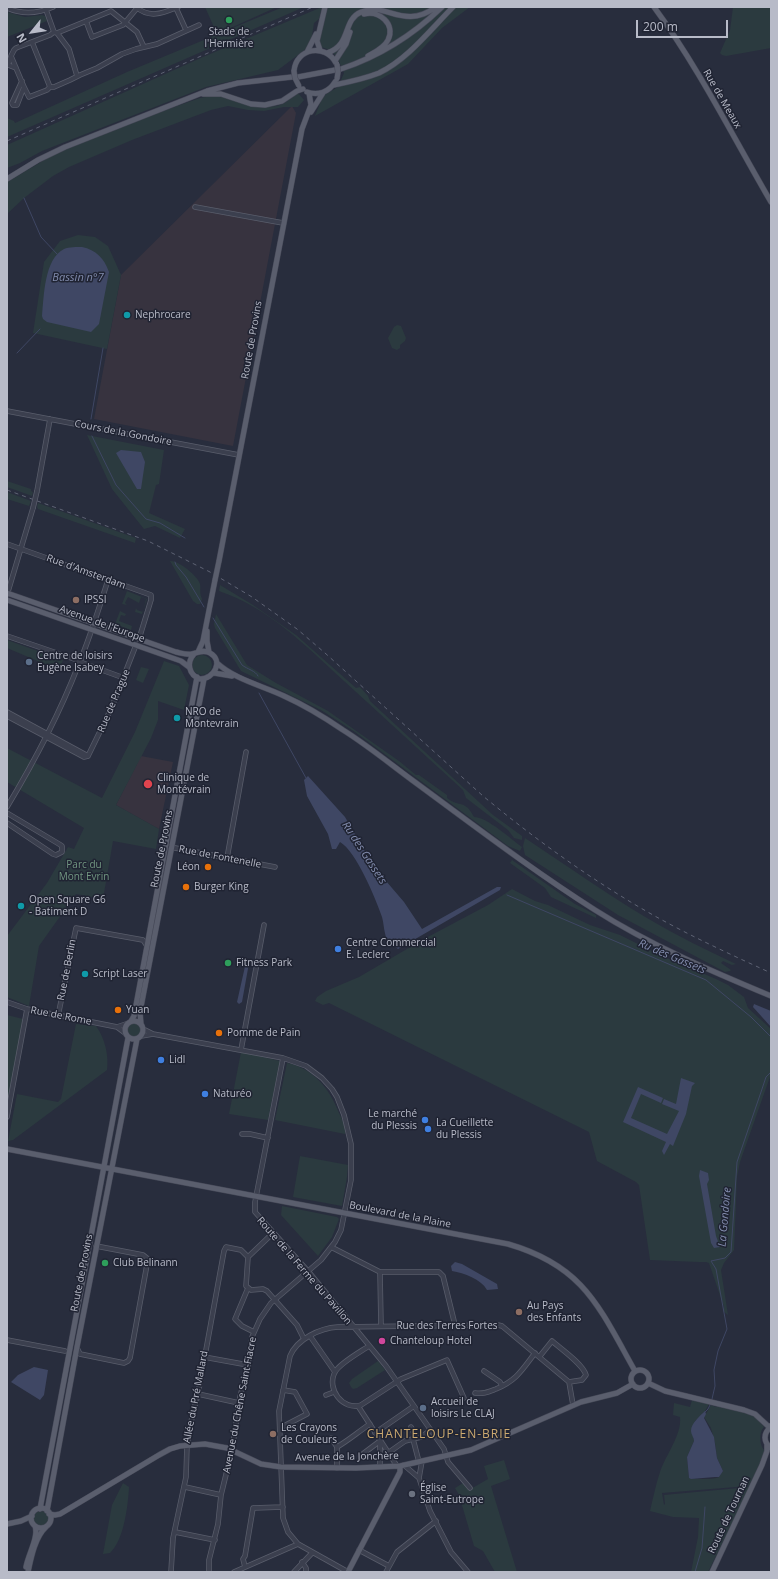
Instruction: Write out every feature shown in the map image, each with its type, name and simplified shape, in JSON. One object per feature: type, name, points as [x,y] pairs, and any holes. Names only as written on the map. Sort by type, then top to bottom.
[{"type":"main road","points":[[327,53],[337,49],[341,45],[351,22],[359,12],[373,9],[400,16],[412,17],[422,15],[436,7]]},
{"type":"main road","points":[[337,66],[381,51],[401,39],[441,7]]},
{"type":"main road","points":[[7,178],[56,151],[207,91],[238,83],[294,75],[371,58],[397,44],[421,26],[441,7]]},
{"type":"main road","points":[[303,123],[323,93],[334,85],[365,78],[393,64],[406,54],[453,7]]},
{"type":"main road","name":"Rue de Meaux","points":[[654,7],[688,58],[771,202]]},
{"type":"main road","points":[[320,50],[317,41],[324,8]]},
{"type":"main road","points":[[337,66],[355,21],[362,15],[374,13],[386,21],[389,28],[389,36],[385,44],[368,56]]},
{"type":"main road","points":[[319,28],[307,52],[297,60],[294,75],[301,88],[309,93],[323,93]]},
{"type":"main road","points":[[307,52],[320,50],[327,53],[337,66],[337,79],[334,85]]},
{"type":"main road","points":[[7,178],[38,157],[56,148],[198,92],[244,80],[294,75]]},
{"type":"main road","points":[[192,97],[202,94],[221,94],[251,104],[265,105],[282,101],[301,88]]},
{"type":"main road","points":[[303,123],[312,101],[309,93]]},
{"type":"main road","name":"Route de Provins","points":[[208,620],[303,123]]},
{"type":"main road","name":"Avenue de l'Europe","points":[[7,595],[34,602],[136,645],[181,660],[189,668]]},
{"type":"main road","name":"Avenue de l'Europe","points":[[7,595],[61,619],[139,637],[185,654],[196,653]]},
{"type":"main road","points":[[208,620],[207,641],[209,652],[214,657],[217,664],[222,668],[237,677],[284,696],[344,731],[543,876],[596,911],[653,942],[721,975],[771,996]]},
{"type":"main road","points":[[208,620],[203,641],[190,660],[189,668],[193,675],[204,679],[214,674],[237,677]]},
{"type":"main road","points":[[196,653],[209,652]]},
{"type":"main road","points":[[214,674],[217,664]]},
{"type":"main road","name":"Route de Provins","points":[[131,1021],[134,1016],[197,677]]},
{"type":"main road","name":"Route de Provins","points":[[141,1024],[140,1012],[204,679]]},
{"type":"main road","points":[[131,1021],[137,1021],[141,1024],[143,1029],[139,1037],[127,1035],[124,1031],[126,1024],[131,1021]]},
{"type":"main road","name":"Route de Provins","points":[[40,1509],[71,1358],[77,1347],[104,1203],[114,1118],[127,1035]]},
{"type":"main road","name":"Route de Provins","points":[[48,1512],[71,1358],[71,1346],[108,1168],[139,1037]]},
{"type":"main road","name":"Boulevard de la Plaine","points":[[7,1149],[508,1244],[533,1252],[567,1272],[590,1295],[601,1310],[635,1371]]},
{"type":"main road","points":[[642,1370],[647,1374],[649,1377],[648,1383],[640,1388],[633,1384],[631,1379],[635,1371],[642,1370]]},
{"type":"main road","points":[[648,1383],[665,1391],[737,1408],[755,1414],[771,1427],[766,1432]]},
{"type":"main road","name":"Avenue de la Jonchère","points":[[67,1509],[164,1452],[187,1445],[205,1444],[232,1450],[261,1464],[281,1467],[337,1468],[400,1466],[471,1450],[573,1405],[586,1400],[617,1393],[633,1384]]},
{"type":"main road","points":[[755,1414],[762,1423],[766,1432],[765,1440],[769,1446],[762,1465]]},
{"type":"main road","points":[[762,1465],[771,1451]]},
{"type":"main road","name":"Route de Tournan","points":[[712,1572],[762,1465]]},
{"type":"main road","points":[[348,1572],[400,1472],[400,1466]]},
{"type":"main road","points":[[8,1523],[21,1521],[32,1516],[35,1511],[40,1509],[57,1515],[67,1509]]},
{"type":"main road","points":[[8,1523],[34,1525],[40,1528],[61,1517],[67,1509]]},
{"type":"main road","points":[[27,1572],[41,1533],[48,1525],[48,1512]]},
{"type":"main road","points":[[27,1572],[30,1549],[37,1534],[32,1516]]},
{"type":"street","points":[[7,8],[26,13],[53,7]]},
{"type":"street","points":[[86,21],[92,37],[125,22],[137,7],[150,14],[159,14],[177,7],[186,30]]},
{"type":"street","points":[[46,8],[56,32],[69,49],[77,76]]},
{"type":"street","points":[[144,47],[138,33],[111,11],[15,49],[11,56],[27,95],[31,97],[47,90],[50,87],[61,84],[97,68],[136,48],[144,47],[157,44],[199,25]]},
{"type":"street","points":[[32,42],[50,87]]},
{"type":"street","points":[[22,80],[12,103],[13,105],[17,105],[24,87]]},
{"type":"street","points":[[195,207],[283,223]]},
{"type":"street","name":"Cours de la Gondoire","points":[[7,411],[239,455]]},
{"type":"street","points":[[7,595],[22,549],[33,508],[50,419]]},
{"type":"street","name":"Rue d'Amsterdam","points":[[7,544],[150,595],[151,600],[139,637]]},
{"type":"street","points":[[7,807],[47,735],[80,662],[108,580]]},
{"type":"street","points":[[7,636],[124,678]]},
{"type":"street","name":"Rue de Prague","points":[[47,735],[84,757],[88,756],[111,709],[136,645]]},
{"type":"street","points":[[7,712],[47,735]]},
{"type":"street","points":[[7,716],[47,735]]},
{"type":"street","points":[[227,858],[246,752]]},
{"type":"street","points":[[7,813],[62,846],[62,852],[56,855],[53,854],[7,824]]},
{"type":"street","name":"Rue de Fontenelle","points":[[166,846],[275,867]]},
{"type":"street","points":[[241,1050],[264,924]]},
{"type":"street","name":"Rue de Berlin","points":[[58,1016],[76,928],[143,940]]},
{"type":"street","points":[[147,946],[143,940],[149,934]]},
{"type":"street","name":"Rue de Rome","points":[[7,1002],[27,1009],[117,1027]]},
{"type":"street","points":[[7,1117],[27,1009]]},
{"type":"street","points":[[117,1027],[126,1024]]},
{"type":"street","points":[[117,1027],[127,1035]]},
{"type":"street","points":[[143,1029],[153,1034]]},
{"type":"street","points":[[139,1037],[153,1034]]},
{"type":"street","name":"Avenue du Chêne Saint-Fiacre","points":[[153,1034],[283,1058],[306,1066],[322,1078],[332,1089],[341,1106],[348,1128],[352,1158],[351,1180],[345,1214],[341,1230],[332,1247],[321,1260],[275,1300],[260,1319],[254,1332],[239,1403],[232,1450],[221,1495],[215,1540],[209,1560],[209,1572]]},
{"type":"street","name":"Route de la Ferme du Pavillon","points":[[283,1058],[254,1212],[308,1271],[370,1346],[397,1381],[444,1449],[448,1462],[470,1488]]},
{"type":"street","points":[[242,1134],[250,1134],[268,1138]]},
{"type":"street","points":[[254,1332],[242,1326],[235,1319],[248,1288],[246,1286],[248,1256],[273,1233]]},
{"type":"street","points":[[7,1340],[65,1351],[71,1358],[80,1354],[122,1362],[129,1360],[148,1261],[147,1257],[96,1246]]},
{"type":"street","name":"Allée du Pré Mallard","points":[[171,1572],[174,1532],[184,1487],[187,1445],[198,1394],[224,1251],[226,1247],[241,1250],[248,1256]]},
{"type":"street","points":[[332,1247],[380,1272],[440,1272],[455,1325]]},
{"type":"street","points":[[380,1272],[381,1326]]},
{"type":"street","points":[[248,1288],[251,1290],[263,1289],[267,1291],[297,1325],[304,1339],[292,1349],[279,1411],[283,1518],[288,1532],[298,1544],[348,1572]]},
{"type":"street","name":"Rue des Terres Fortes","points":[[304,1339],[332,1327],[498,1325],[502,1326],[540,1356],[569,1382]]},
{"type":"street","points":[[310,1336],[335,1372]]},
{"type":"street","points":[[540,1356],[552,1341],[585,1370],[586,1375],[582,1380],[569,1382],[573,1405]]},
{"type":"street","points":[[65,1351],[71,1346]]},
{"type":"street","points":[[370,1346],[341,1366],[335,1372],[333,1379],[334,1392],[344,1403],[358,1406],[388,1453],[400,1466],[419,1478]]},
{"type":"street","points":[[77,1347],[80,1354]]},
{"type":"street","points":[[475,1392],[484,1394],[513,1380],[535,1353]]},
{"type":"street","points":[[204,1357],[248,1365]]},
{"type":"street","points":[[358,1406],[397,1381],[447,1360],[464,1398]]},
{"type":"street","points":[[484,1371],[500,1382],[502,1386]]},
{"type":"street","points":[[280,1428],[307,1414],[294,1392],[283,1390]]},
{"type":"street","points":[[326,1395],[334,1392]]},
{"type":"street","points":[[198,1394],[239,1403]]},
{"type":"street","points":[[375,1433],[414,1406]]},
{"type":"street","points":[[336,1447],[351,1439],[370,1424]]},
{"type":"street","points":[[411,1427],[415,1435],[414,1438],[420,1462],[419,1478],[430,1511],[451,1552],[468,1572]]},
{"type":"street","points":[[388,1453],[405,1441],[421,1437],[431,1430]]},
{"type":"street","points":[[331,1438],[336,1447],[337,1468]]},
{"type":"street","points":[[360,1456],[380,1441]]},
{"type":"street","points":[[380,1441],[380,1466]]},
{"type":"street","points":[[184,1487],[221,1495]]},
{"type":"street","points":[[245,1567],[243,1559],[245,1556],[253,1508],[283,1507]]},
{"type":"street","points":[[386,1572],[397,1552],[436,1521]]},
{"type":"street","points":[[174,1532],[215,1540]]},
{"type":"street","points":[[234,1572],[298,1544]]},
{"type":"street","points":[[359,1550],[389,1566]]},
{"type":"street","points":[[294,1572],[312,1553]]},
{"type":"street","points":[[302,1562],[306,1568],[306,1572]]},
{"type":"shaded area","points":[[292,106],[296,113],[233,446],[94,419],[121,275]]},
{"type":"shaded area","name":"Clinique de Montévrain","points":[[141,756],[173,762],[159,829],[116,805]]},
{"type":"green space","name":"Stade de l'Hermière","points":[[205,7],[277,7],[217,34]]},
{"type":"green space","points":[[283,7],[304,7],[7,137],[7,118],[15,123],[127,72]]},
{"type":"green space","points":[[322,7],[319,19],[314,23],[312,36],[306,49],[278,70],[206,87],[42,151],[7,168],[7,145],[203,57]]},
{"type":"green space","points":[[328,7],[470,7],[442,28],[408,64],[315,116],[323,96],[338,87],[344,73],[336,56],[330,50],[321,47],[319,36]]},
{"type":"green space","points":[[733,7],[771,7],[771,48],[726,56],[720,53],[730,30]]},
{"type":"green space","points":[[7,12],[25,17],[42,15],[45,16],[47,21],[7,37]]},
{"type":"green space","points":[[298,93],[304,100],[298,107],[284,107],[264,111],[248,110],[228,106],[211,110],[132,140],[69,167],[53,176],[24,198],[7,214],[7,182],[58,152],[157,113],[200,98],[217,95],[260,107],[277,106],[286,102]]},
{"type":"green space","points":[[78,235],[95,237],[108,246],[121,275],[107,349],[33,333],[44,262],[60,241]]},
{"type":"green space","points":[[397,325],[401,326],[406,338],[397,350],[392,348],[388,338],[394,327]]},
{"type":"green space","points":[[87,435],[164,450],[159,484],[156,485],[149,513],[185,529],[180,538],[155,526],[144,529],[112,489]]},
{"type":"green space","points":[[7,481],[31,489],[33,492],[32,496],[7,487]]},
{"type":"green space","points":[[7,492],[31,501],[29,506],[7,499]]},
{"type":"green space","points":[[38,503],[136,538],[135,543],[38,509]]},
{"type":"green space","points":[[170,561],[178,563],[196,577],[200,584],[202,599],[200,604],[193,601]]},
{"type":"green space","points":[[220,585],[253,605],[296,635],[356,688],[360,687],[368,696],[370,701],[493,815],[522,836],[522,840],[514,838],[508,830],[466,798],[463,790],[286,629],[254,607],[219,591]]},
{"type":"green space","points":[[127,591],[147,599],[144,609],[146,599],[141,597],[139,603],[128,597],[125,603],[127,605],[122,604]]},
{"type":"green space","points":[[136,608],[137,610],[143,612],[142,614],[135,612]]},
{"type":"green space","points":[[120,611],[126,614],[125,616],[121,615],[119,621],[132,626],[131,630],[115,624]]},
{"type":"green space","points":[[216,614],[247,665],[276,683],[328,711],[399,761],[416,775],[419,775],[447,795],[447,798],[468,808],[474,817],[479,818],[499,829],[522,847],[520,851],[508,846],[355,732],[321,710],[241,671],[215,628],[214,624]]},
{"type":"green space","points":[[7,640],[63,660],[59,670],[7,648]]},
{"type":"green space","points":[[202,655],[209,658],[212,665],[209,672],[202,675],[195,672],[192,665],[195,658]]},
{"type":"green space","name":"Parc du Mont Evrin","points":[[164,661],[179,666],[189,685],[184,710],[158,701],[158,720],[151,738],[116,805],[159,829],[156,849],[113,841],[103,899],[76,894],[39,946],[29,1006],[7,997],[7,936],[47,883],[68,847],[74,849],[84,828],[7,782],[7,748],[102,798],[135,732]]},
{"type":"green space","points":[[141,667],[149,669],[143,683],[136,680]]},
{"type":"green space","points":[[525,838],[647,918],[736,964],[732,965],[723,961],[721,963],[731,970],[725,972],[618,915],[525,855],[523,846]]},
{"type":"green space","points":[[512,860],[575,904],[596,915],[596,918],[551,897],[545,888],[510,863]]},
{"type":"green space","points":[[512,889],[535,901],[548,905],[590,925],[620,935],[662,956],[728,985],[744,997],[748,1008],[771,1029],[771,1074],[740,1162],[737,1177],[734,1250],[724,1263],[721,1270],[728,1315],[723,1311],[724,1307],[709,1263],[650,1260],[639,1185],[597,1161],[589,1132],[329,1003],[323,1005],[315,1001],[317,997],[326,991],[359,977],[424,939],[488,905]]},
{"type":"green space","points":[[7,1015],[23,1019],[7,1106]]},
{"type":"green space","points":[[134,1023],[139,1025],[141,1030],[139,1035],[134,1037],[129,1035],[127,1030],[129,1025]]},
{"type":"green space","points":[[76,1024],[96,1026],[106,1047],[107,1070],[13,1140],[8,1141],[17,1094],[58,1102],[61,1099]]},
{"type":"green space","points":[[241,1052],[280,1061],[268,1120],[229,1114]]},
{"type":"green space","points":[[287,1063],[313,1075],[325,1088],[331,1096],[342,1120],[345,1134],[275,1120]]},
{"type":"green space","points":[[300,1156],[348,1165],[342,1206],[293,1197]]},
{"type":"green space","points":[[282,1206],[337,1217],[339,1219],[332,1237],[318,1256],[281,1215]]},
{"type":"green space","points":[[378,1361],[385,1370],[353,1389],[349,1383],[352,1379]]},
{"type":"green space","points":[[692,1400],[709,1404],[705,1411],[695,1421],[693,1435],[694,1441],[687,1457],[689,1478],[713,1479],[719,1477],[723,1471],[717,1458],[711,1428],[704,1417],[711,1405],[716,1407],[717,1405],[754,1415],[764,1427],[760,1440],[765,1451],[750,1487],[708,1572],[691,1572],[698,1537],[699,1518],[673,1517],[650,1511],[660,1472],[679,1431],[680,1417],[673,1415],[674,1403],[690,1407]],"holes":[[[748,1487],[664,1495],[664,1505],[662,1493]]]},
{"type":"green space","points":[[504,1460],[510,1479],[491,1486],[517,1572],[495,1572],[483,1551],[474,1546],[459,1495],[455,1488],[463,1483],[469,1490],[488,1479],[484,1466]]},
{"type":"green space","points":[[123,1483],[129,1487],[128,1504],[122,1531],[115,1547],[110,1553],[103,1554],[112,1505]]},
{"type":"green space","points":[[41,1511],[47,1513],[49,1519],[47,1525],[41,1527],[35,1525],[33,1519],[35,1513]]},
{"type":"water","name":"Bassin n°7","points":[[71,247],[87,248],[99,255],[109,272],[99,324],[91,332],[47,322],[42,316],[46,279],[52,261],[57,254],[64,249]]},
{"type":"water","points":[[121,450],[141,452],[145,462],[141,489],[137,489],[116,453]]},
{"type":"water","points":[[308,776],[345,817],[374,867],[404,902],[422,929],[497,887],[501,887],[500,890],[398,949],[387,939],[382,917],[359,865],[346,847],[340,842],[336,849],[332,849],[328,834],[307,796],[304,780]]},
{"type":"water","points":[[246,962],[249,963],[242,1002],[239,1004],[237,1002]]},
{"type":"water","points":[[754,1004],[771,1011],[771,1027],[753,1007]]},
{"type":"water","points":[[681,1078],[695,1083],[692,1086],[686,1114],[673,1146],[670,1144],[664,1155],[662,1151],[666,1142],[623,1122],[638,1087],[663,1098],[661,1103],[641,1094],[631,1118],[667,1134],[679,1111],[662,1104],[664,1099],[676,1104]]},
{"type":"water","points":[[700,1170],[708,1173],[709,1180],[707,1184],[716,1236],[720,1247],[714,1248],[711,1243],[699,1176]]},
{"type":"water","points":[[455,1262],[462,1264],[497,1284],[498,1289],[487,1290],[481,1283],[472,1277],[452,1271],[451,1266]]},
{"type":"water","points":[[34,1367],[48,1370],[44,1395],[40,1400],[11,1382],[18,1375]]},
{"type":"water","points":[[705,1411],[706,1414],[704,1418],[714,1437],[717,1458],[723,1471],[719,1477],[691,1479],[689,1478],[687,1457],[694,1441],[691,1428],[696,1420]]},
{"type":"waterway","points":[[24,198],[41,237],[57,254]]},
{"type":"waterway","points":[[17,353],[40,329]]},
{"type":"waterway","name":"Ru des Gassets","points":[[91,419],[103,348]]},
{"type":"waterway","name":"Ru des Gassets","points":[[92,436],[116,485],[146,519],[160,523],[185,538]]},
{"type":"waterway","name":"Ru des Gassets","points":[[175,562],[204,607]]},
{"type":"waterway","name":"Ru des Gassets","points":[[213,618],[242,665],[258,676]]},
{"type":"waterway","name":"Ru des Gassets","points":[[259,693],[306,778]]},
{"type":"waterway","name":"Ru des Gassets","points":[[507,895],[706,980],[751,1017],[771,1037]]},
{"type":"waterway","name":"La Gondoire","points":[[712,1399],[715,1386],[714,1370],[718,1351],[727,1329],[716,1269],[711,1261],[725,1258],[731,1252],[737,1162],[766,1077],[771,1072]]},
{"type":"waterway","name":"La Gondoire","points":[[705,1412],[710,1405]]},
{"type":"waterway","name":"La Gondoire","points":[[695,1572],[702,1548],[705,1507]]},
{"type":"tunnel","points":[[291,74],[298,74]]},
{"type":"railway","points":[[7,141],[313,7]]},
{"type":"railway","points":[[7,490],[148,541],[210,572],[252,597],[297,629],[483,796],[554,852],[646,911],[699,939],[771,973]]},
{"type":"place","name":"Stade de l'Hermière","points":[[229,20]]},
{"type":"place","name":"Nephrocare","points":[[127,315]]},
{"type":"place","name":"IPSSI","points":[[76,600]]},
{"type":"place","name":"Centre de loisirs Eugène Isabey","points":[[29,662]]},
{"type":"place","name":"NRO de Montevrain","points":[[177,718]]},
{"type":"place","name":"Clinique de Montévrain","points":[[148,784]]},
{"type":"place","name":"Léon","points":[[208,867]]},
{"type":"place","name":"Burger King","points":[[186,887]]},
{"type":"place","name":"Open Square G6 - Batiment D","points":[[21,906]]},
{"type":"place","name":"Centre Commercial E. Leclerc","points":[[338,949]]},
{"type":"place","name":"Fitness Park","points":[[228,963]]},
{"type":"place","name":"Script Laser","points":[[85,974]]},
{"type":"place","name":"Yuan","points":[[118,1010]]},
{"type":"place","name":"Pomme de Pain","points":[[219,1033]]},
{"type":"place","name":"Lidl","points":[[161,1060]]},
{"type":"place","name":"Naturéo","points":[[205,1094]]},
{"type":"place","name":"Le marché du Plessis","points":[[425,1120]]},
{"type":"place","name":"La Cueillette du Plessis","points":[[428,1129]]},
{"type":"place","name":"Club Belinann","points":[[105,1263]]},
{"type":"place","name":"Au Pays des Enfants","points":[[519,1312]]},
{"type":"place","name":"Chanteloup Hotel","points":[[382,1341]]},
{"type":"place","name":"Accueil de loisirs Le CLAJ","points":[[423,1408]]},
{"type":"place","name":"Les Crayons de Couleurs","points":[[273,1434]]},
{"type":"place","name":"Église Saint-Eutrope","points":[[412,1494]]},
{"type":"district","name":"CHANTELOUP-EN-BRIE","points":[[439,1435]]}]
